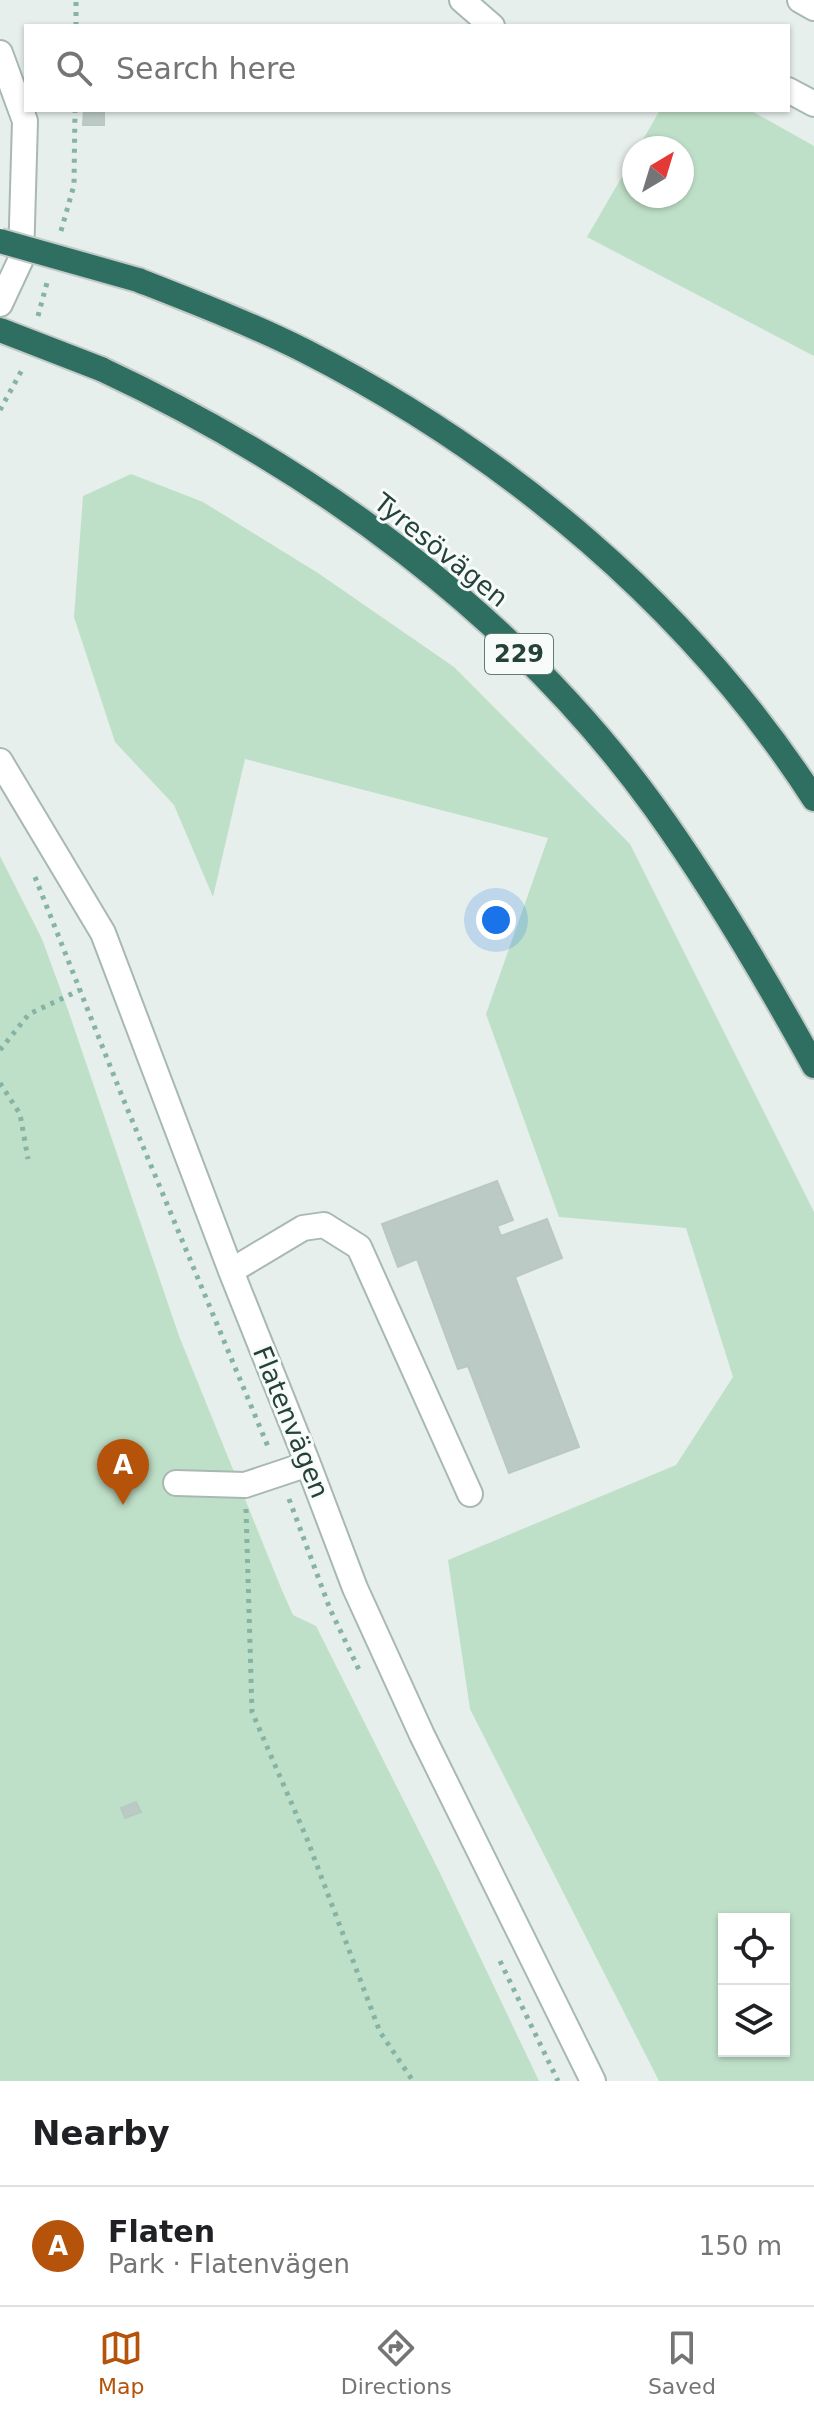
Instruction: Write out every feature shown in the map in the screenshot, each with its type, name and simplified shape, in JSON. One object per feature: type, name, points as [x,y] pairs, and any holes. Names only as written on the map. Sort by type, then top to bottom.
[{"type":"highway","points":[[0,241],[138,280],[217,310],[306,351],[405,407],[496,468],[592,546],[649,598],[711,662],[814,799]]},
{"type":"highway","name":"Tyresövägen","points":[[0,330],[101,369],[167,399],[320,490],[417,560],[515,650],[601,740],[654,806],[759,968],[814,1066]]},
{"type":"street","points":[[462,0],[490,24]]},
{"type":"street","points":[[800,0],[814,8]]},
{"type":"street","points":[[0,53],[25,121],[21,259],[0,304]]},
{"type":"street","points":[[790,91],[814,104]]},
{"type":"street","name":"Flatenvägen","points":[[0,761],[103,933],[355,1588],[422,1735],[593,2081]]},
{"type":"street","points":[[231,1271],[303,1228],[324,1225],[359,1247],[470,1494]]},
{"type":"street","points":[[176,1483],[245,1485],[308,1464]]},
{"type":"path","points":[[76,0],[76,24]]},
{"type":"path","points":[[0,1050],[29,1014],[80,990]]},
{"type":"path","points":[[0,1083],[20,1114],[28,1159]]},
{"type":"path","points":[[245,1485],[252,1712],[307,1839],[380,2032],[413,2081]]},
{"type":"green space","points":[[659,112],[754,112],[814,146],[814,356],[587,237],[622,177],[622,208],[694,208],[694,136],[645,136]]},
{"type":"green space","points":[[131,474],[203,502],[318,573],[454,667],[630,844],[814,1212],[814,2081],[659,2081],[470,1709],[448,1560],[676,1465],[733,1377],[686,1228],[559,1217],[486,1014],[548,838],[245,759],[213,897],[174,805],[115,742],[74,617],[83,496]]},
{"type":"green space","points":[[0,856],[42,939],[179,1336],[281,1588],[293,1615],[316,1626],[439,1871],[539,2081],[0,2081]]},
{"type":"building","points":[[84,112],[104,112],[104,125],[83,125]]},
{"type":"building","points":[[497,1181],[513,1220],[497,1226],[501,1236],[547,1219],[562,1258],[515,1277],[579,1447],[509,1473],[468,1366],[458,1369],[417,1259],[398,1267],[382,1224]]},
{"type":"building","points":[[136,1802],[141,1812],[125,1818],[121,1808]]},
{"type":"place","name":"Flaten","points":[[123,1505]]}]
